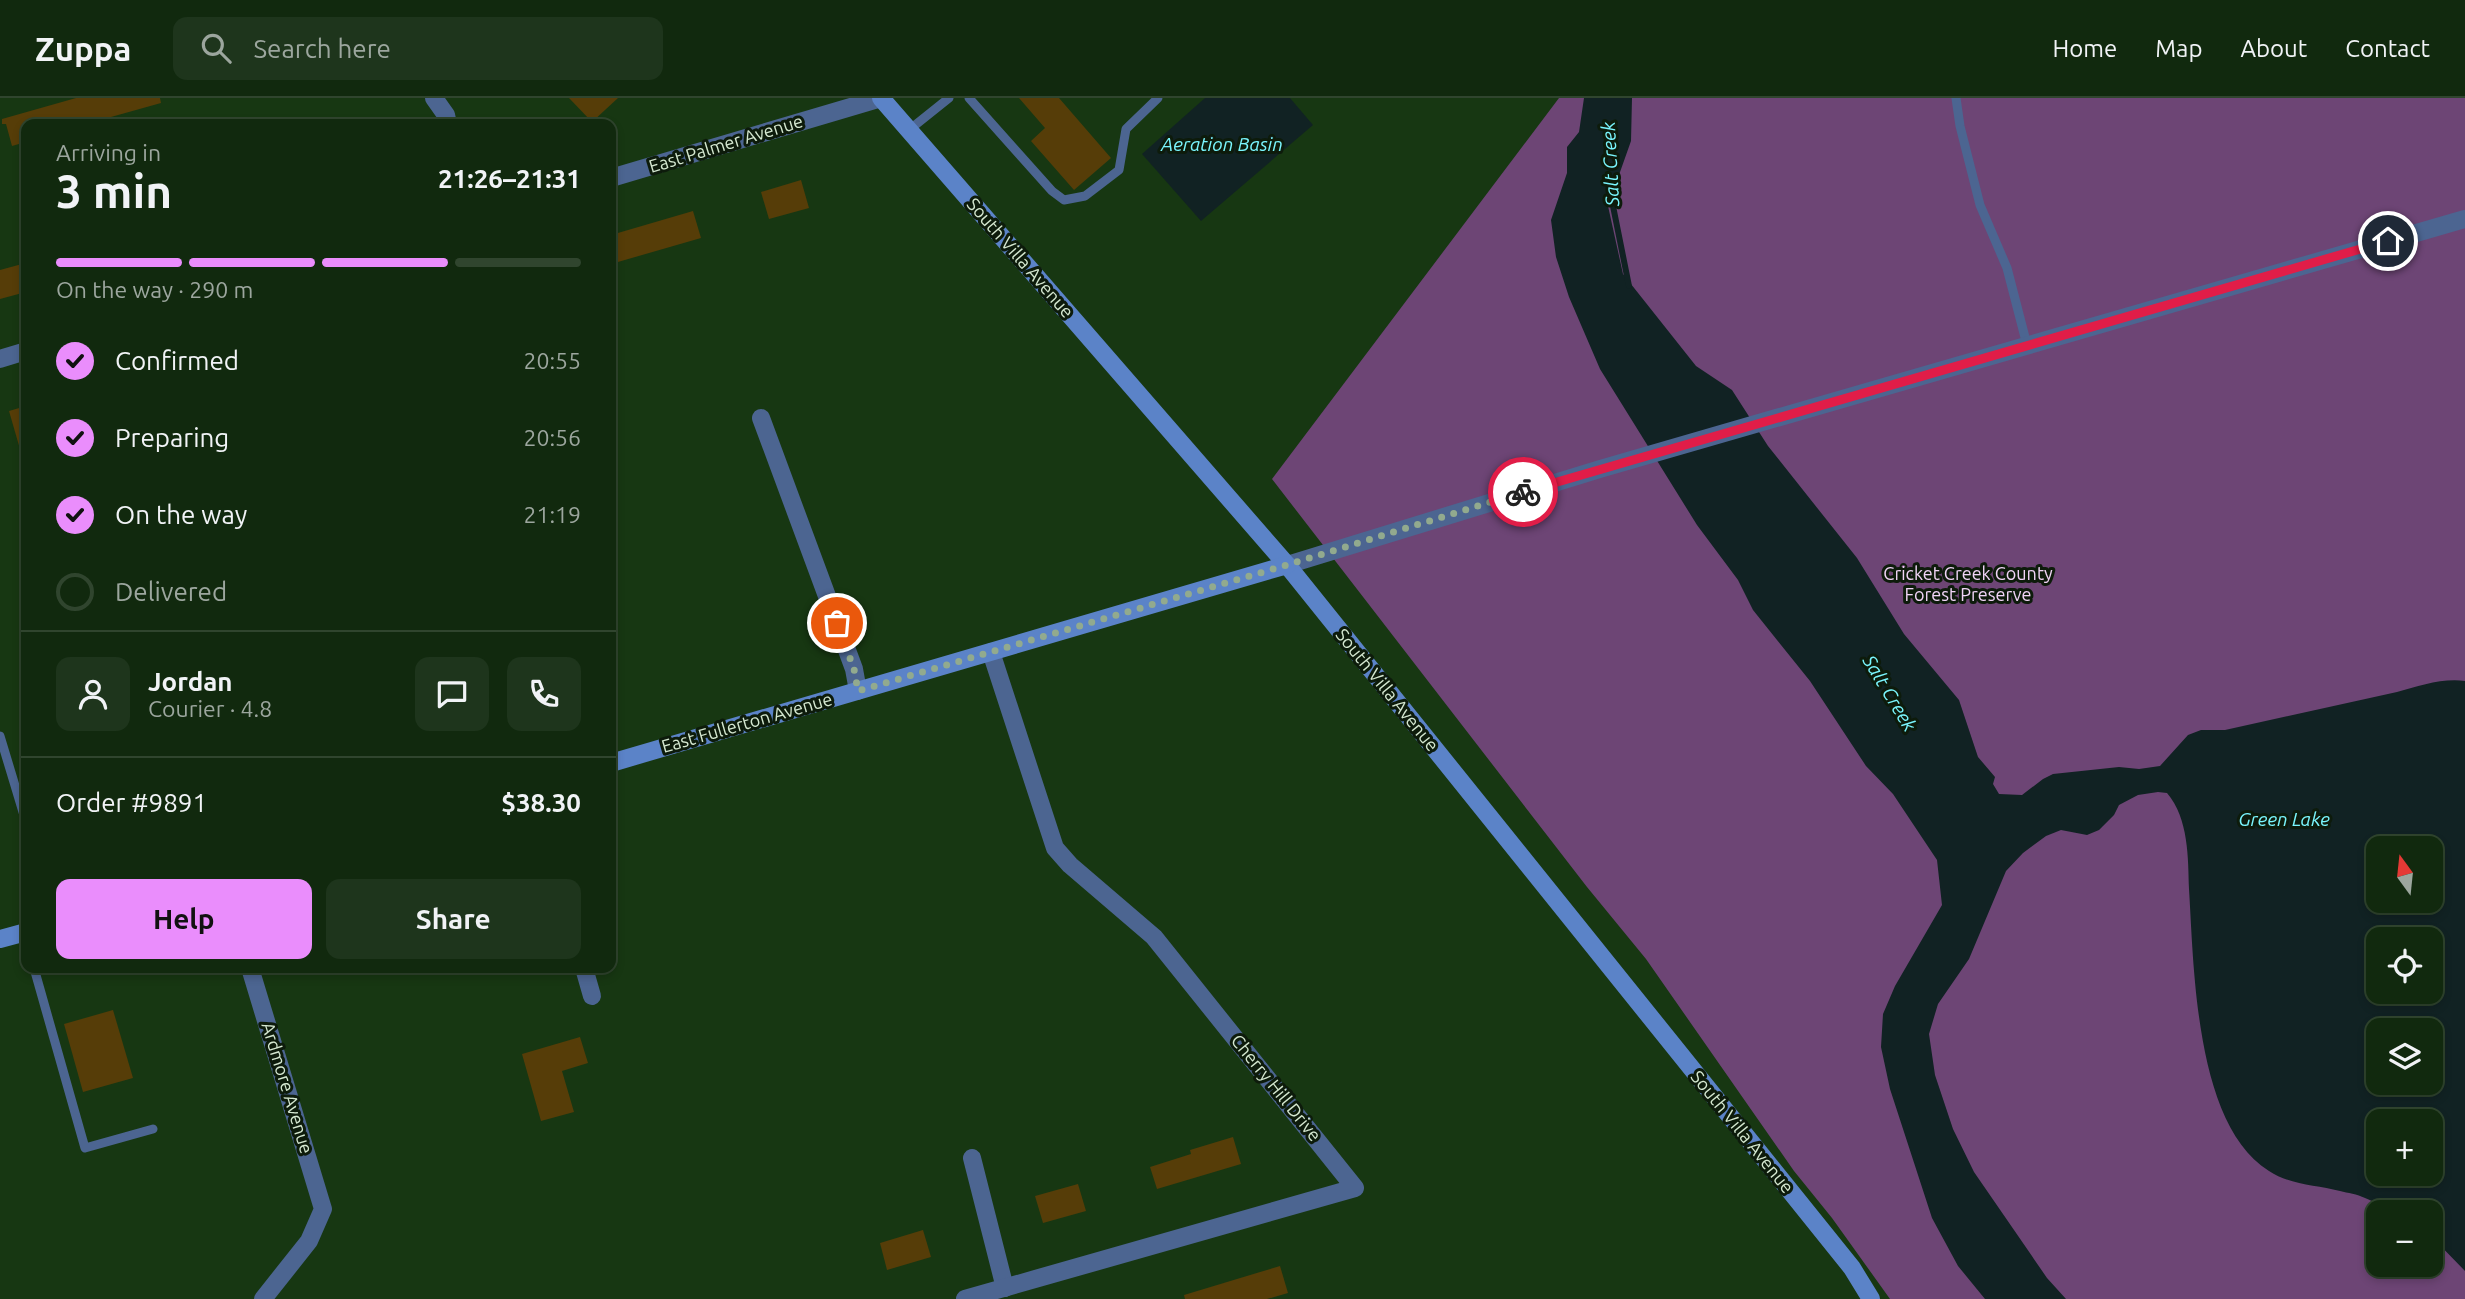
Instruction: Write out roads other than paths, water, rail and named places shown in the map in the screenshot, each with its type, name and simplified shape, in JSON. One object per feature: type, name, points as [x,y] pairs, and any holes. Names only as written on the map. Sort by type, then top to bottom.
[{"type":"main road","name":"South Villa Avenue","points":[[881,98],[1287,565],[1852,1268],[1871,1299]]},
{"type":"main road","name":"East Fullerton Avenue","points":[[616,762],[1287,565]]},
{"type":"main road","points":[[0,938],[21,935]]},
{"type":"street","points":[[433,98],[447,119]]},
{"type":"street","name":"East Palmer Avenue","points":[[616,177],[881,98]]},
{"type":"street","points":[[1287,565],[1600,469],[2465,219]]},
{"type":"street","points":[[0,359],[21,353]]},
{"type":"street","points":[[761,418],[851,659],[858,691]]},
{"type":"street","name":"Cherry Hill Drive","points":[[965,1299],[1355,1188],[1154,937],[1055,848],[991,652]]},
{"type":"street","name":"Ardmore Avenue","points":[[252,973],[323,1209],[309,1241],[263,1299]]},
{"type":"street","points":[[585,973],[592,996]]},
{"type":"street","points":[[972,1158],[1005,1287]]},
{"type":"lane","points":[[909,130],[949,98]]},
{"type":"lane","points":[[969,98],[1052,191],[1064,200],[1085,196],[1119,170],[1126,129],[1158,98]]},
{"type":"lane","points":[[1956,98],[1960,126],[1980,205],[2007,268],[2027,345]]},
{"type":"lane","points":[[0,736],[21,805]]},
{"type":"lane","points":[[35,973],[85,1147],[153,1129]]},
{"type":"water","name":"Aeration Basin","points":[[1205,98],[1290,98],[1313,125],[1201,221],[1142,154]]},
{"type":"water","name":"Green Lake","points":[[1584,98],[1632,98],[1631,141],[1608,206],[1623,274],[1696,366],[1732,390],[1768,446],[1857,558],[1904,634],[1959,700],[1978,757],[1995,777],[1993,784],[1999,794],[2022,795],[2053,774],[2160,766],[2188,735],[2201,730],[2225,730],[2431,683],[2465,681],[2465,1271],[2443,1248],[2443,1200],[2369,1200],[2303,1184],[2277,1176],[2245,1149],[2226,1119],[2212,1082],[2197,1001],[2183,827],[2180,815],[2167,793],[2158,792],[2138,795],[2119,805],[2114,815],[2099,830],[2087,835],[2061,830],[2046,836],[2023,853],[2006,871],[1969,959],[1938,1004],[1929,1034],[1935,1075],[1953,1129],[1974,1172],[2047,1278],[2066,1299],[1985,1299],[1958,1266],[1932,1218],[1890,1089],[1881,1047],[1883,1014],[1895,986],[1942,905],[1937,860],[1893,794],[1866,766],[1810,681],[1753,610],[1738,580],[1697,525],[1600,369],[1569,297],[1556,257],[1551,220],[1567,173],[1567,147],[1579,132]]},
{"type":"waterway","name":"Salt Creek","points":[[1610,191],[1629,286]]},
{"type":"park label","name":"Cricket Creek County Forest Preserve","points":[[1968,584]]}]
